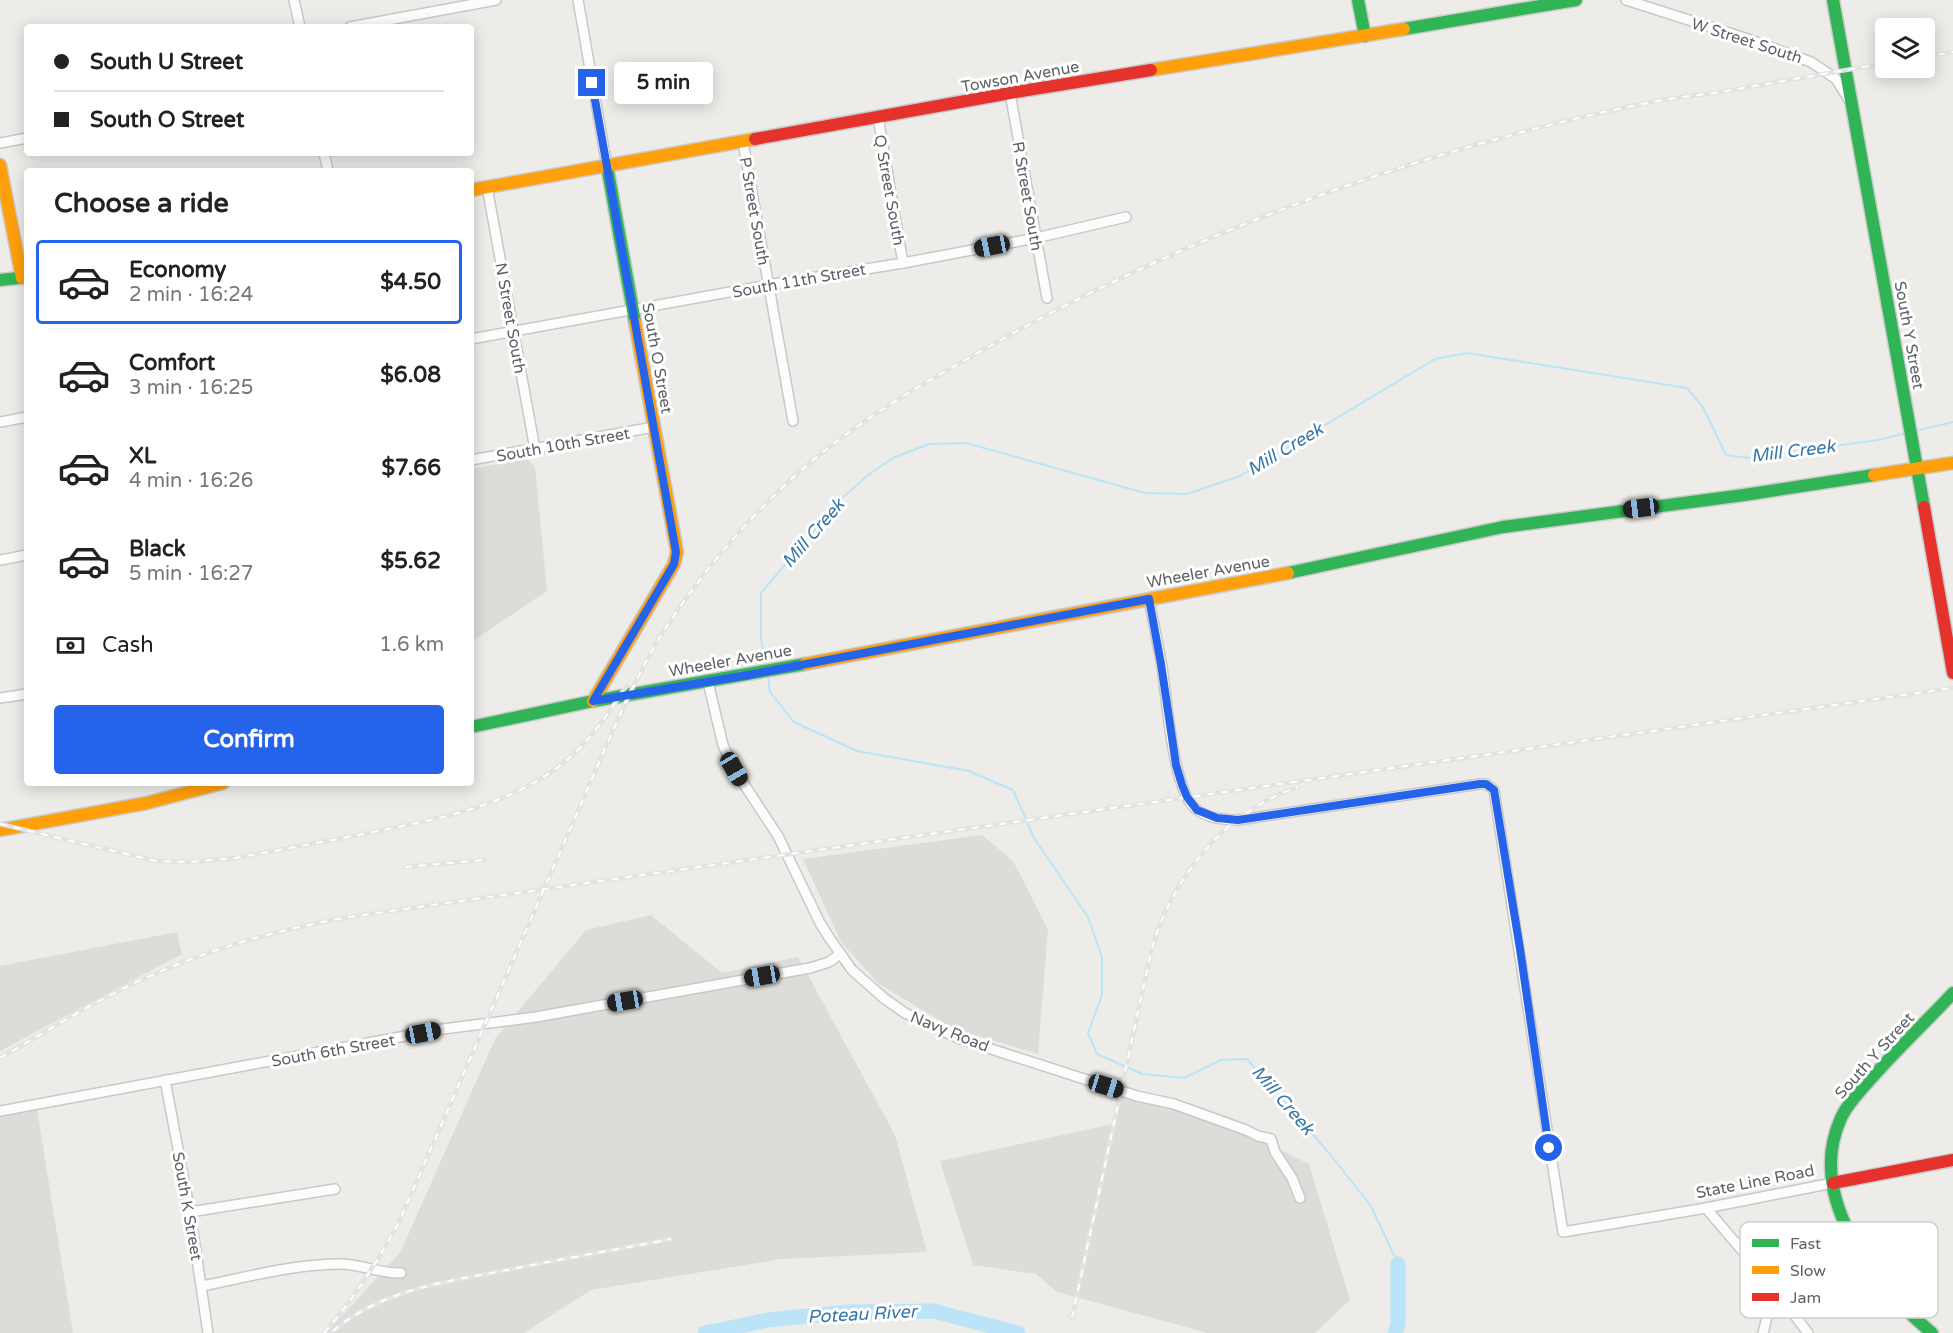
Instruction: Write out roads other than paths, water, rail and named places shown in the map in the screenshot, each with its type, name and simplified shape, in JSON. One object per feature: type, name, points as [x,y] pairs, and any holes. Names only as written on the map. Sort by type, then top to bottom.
[{"type":"main road","points":[[1358,0],[1365,36]]},
{"type":"main road","name":"Towson Avenue","points":[[474,190],[1010,93],[1576,0]]},
{"type":"main road","name":"South Y Street","points":[[1834,1],[1953,673]]},
{"type":"main road","points":[[0,165],[24,277],[0,280]]},
{"type":"main road","name":"South O Street","points":[[593,701],[676,558],[676,546],[607,166]]},
{"type":"main road","name":"Wheeler Avenue","points":[[474,726],[593,701],[748,675],[1275,576],[1528,522],[1720,498],[1953,463]]},
{"type":"main road","points":[[0,830],[147,803],[199,786]]},
{"type":"main road","name":"South Y Street","points":[[1845,1222],[1833,1183],[1831,1158],[1835,1132],[1840,1119],[1866,1084],[1953,993]]},
{"type":"main road","name":"State Line Road","points":[[1833,1183],[1953,1160]]},
{"type":"main road","name":"South Y Street","points":[[1915,1318],[1932,1333]]},
{"type":"street","points":[[294,0],[299,24]]},
{"type":"street","points":[[366,24],[496,0]]},
{"type":"street","name":"South O Street","points":[[578,0],[607,166]]},
{"type":"street","name":"W Street South","points":[[1626,0],[1811,62],[1836,79],[1852,105]]},
{"type":"street","name":"R Street South","points":[[1010,93],[1047,298]]},
{"type":"street","name":"Q Street South","points":[[878,117],[903,263]]},
{"type":"street","points":[[0,143],[24,139]]},
{"type":"street","name":"P Street South","points":[[743,142],[793,421]]},
{"type":"street","name":"N Street South","points":[[487,188],[535,449]]},
{"type":"street","name":"South 11th Street","points":[[474,339],[903,263],[1036,238],[1126,218]]},
{"type":"street","points":[[0,422],[24,418]]},
{"type":"street","name":"South 10th Street","points":[[474,459],[654,427]]},
{"type":"street","points":[[0,560],[24,556]]},
{"type":"street","name":"State Line Road","points":[[1149,599],[1179,776],[1192,805],[1203,813],[1217,818],[1238,820],[1480,784],[1490,786],[1496,796],[1563,1232],[1706,1208],[1833,1183]]},
{"type":"street","name":"Navy Road","points":[[708,682],[723,745],[729,759],[778,836],[820,923],[852,970],[885,999],[905,1013],[944,1033],[1137,1096],[1174,1104],[1246,1130],[1258,1137],[1271,1139],[1275,1152],[1292,1178],[1300,1198]]},
{"type":"street","points":[[0,698],[24,694]]},
{"type":"street","name":"South 6th Street","points":[[0,1111],[443,1029],[536,1017],[810,968],[829,962],[840,954]]},
{"type":"street","name":"South K Street","points":[[165,1080],[190,1212],[208,1333]]},
{"type":"street","points":[[190,1212],[335,1189]]},
{"type":"street","points":[[1706,1208],[1740,1248]]},
{"type":"street","points":[[202,1286],[294,1268],[326,1265],[349,1264],[372,1270],[401,1273]]},
{"type":"street","points":[[1762,1333],[1766,1318]]},
{"type":"street","points":[[1797,1318],[1808,1333]]},
{"type":"waterway","name":"Mill Creek","points":[[766,668],[761,638],[761,593],[840,500],[868,475],[893,458],[929,444],[966,443],[1145,493],[1187,494],[1240,476],[1435,359],[1467,353],[1687,388],[1703,407],[1726,455],[1748,458],[1878,440],[1907,433]]},
{"type":"waterway","name":"Mill Creek","points":[[1915,431],[1953,422]]},
{"type":"waterway","name":"Mill Creek","points":[[768,677],[770,692],[794,722],[857,751],[969,771],[1013,790],[1034,838],[1088,917],[1102,957],[1102,995],[1088,1033],[1097,1054],[1142,1074],[1184,1078],[1221,1060],[1247,1059],[1329,1153],[1371,1206],[1398,1264]]},
{"type":"waterway","name":"Mill Creek","points":[[1395,1333],[1398,1324],[1398,1264]]},
{"type":"waterway","name":"Poteau River","points":[[705,1333],[768,1320],[849,1312],[933,1311],[1018,1333]]},
{"type":"railway","points":[[1935,55],[1953,52]]},
{"type":"railway","points":[[324,1333],[364,1280],[399,1222],[617,722],[655,646],[688,595],[732,540],[764,505],[829,447],[936,376],[1070,303],[1233,229],[1317,196],[1489,141],[1576,119],[1662,100],[1875,65]]},
{"type":"railway","points":[[0,824],[156,861],[190,862],[235,858],[428,821],[501,798],[546,775],[567,760],[584,743],[600,725],[627,685]]},
{"type":"railway","points":[[0,1058],[116,992],[180,963],[251,939],[349,917],[1953,688]]},
{"type":"railway","points":[[1072,1318],[1150,956],[1159,928],[1185,876],[1223,832],[1246,813],[1271,798],[1298,787]]},
{"type":"railway","points":[[405,867],[485,860]]},
{"type":"railway","points":[[333,1331],[353,1316],[375,1304],[420,1288],[671,1239]]}]
